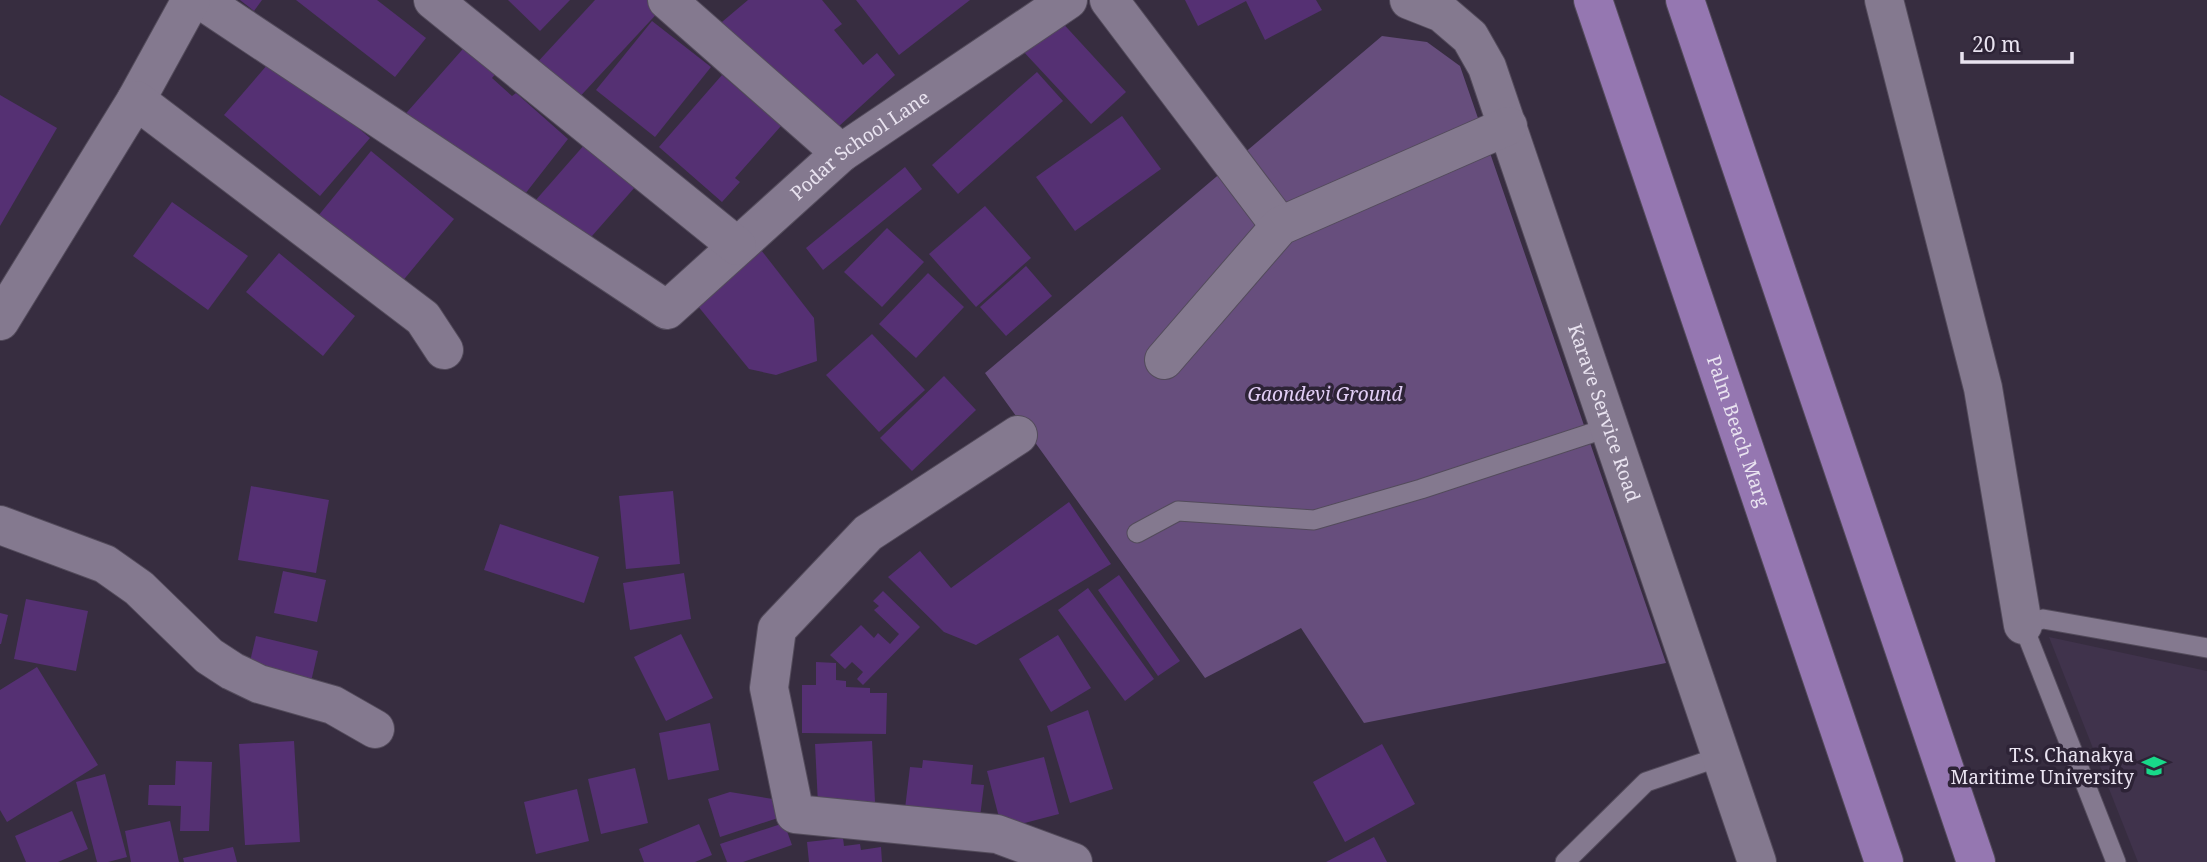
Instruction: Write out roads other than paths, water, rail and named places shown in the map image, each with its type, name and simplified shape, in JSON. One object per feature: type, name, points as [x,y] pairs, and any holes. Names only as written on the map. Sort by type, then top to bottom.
[{"type":"main road","name":"Palm Beach Marg","points":[[1593,0],[1884,862]]},
{"type":"main road","points":[[1685,0],[1976,862]]},
{"type":"street","points":[[0,321],[136,100],[191,0]]},
{"type":"street","name":"Podar School Lane","points":[[201,0],[667,310],[841,153],[1068,0]]},
{"type":"street","points":[[433,0],[737,246]]},
{"type":"street","points":[[667,0],[841,153]]},
{"type":"street","points":[[1109,0],[1280,226]]},
{"type":"street","name":"Karave Service Road","points":[[1409,0],[1442,13],[1470,37],[1487,67],[1757,862]]},
{"type":"street","points":[[1884,0],[1983,388],[2023,625]]},
{"type":"street","points":[[136,100],[423,318],[444,350]]},
{"type":"street","points":[[1164,359],[1280,226],[1508,126]]},
{"type":"street","points":[[1018,435],[868,533],[777,629],[769,688],[795,814],[997,834],[1073,862]]},
{"type":"street","points":[[0,525],[104,564],[139,588],[209,656],[232,671],[258,684],[333,705],[375,729]]},
{"type":"lane","points":[[1137,533],[1178,511],[1314,520],[1421,489],[1610,427]]},
{"type":"lane","points":[[2116,862],[2023,625],[2043,620],[2207,648]]},
{"type":"lane","points":[[1565,862],[1646,782],[1722,756]]},
{"type":"place","name":"T.S. Chanakya Maritime University","points":[[2154,766]]},
{"type":"park label","name":"Gaondevi Ground","points":[[1325,394]]}]
